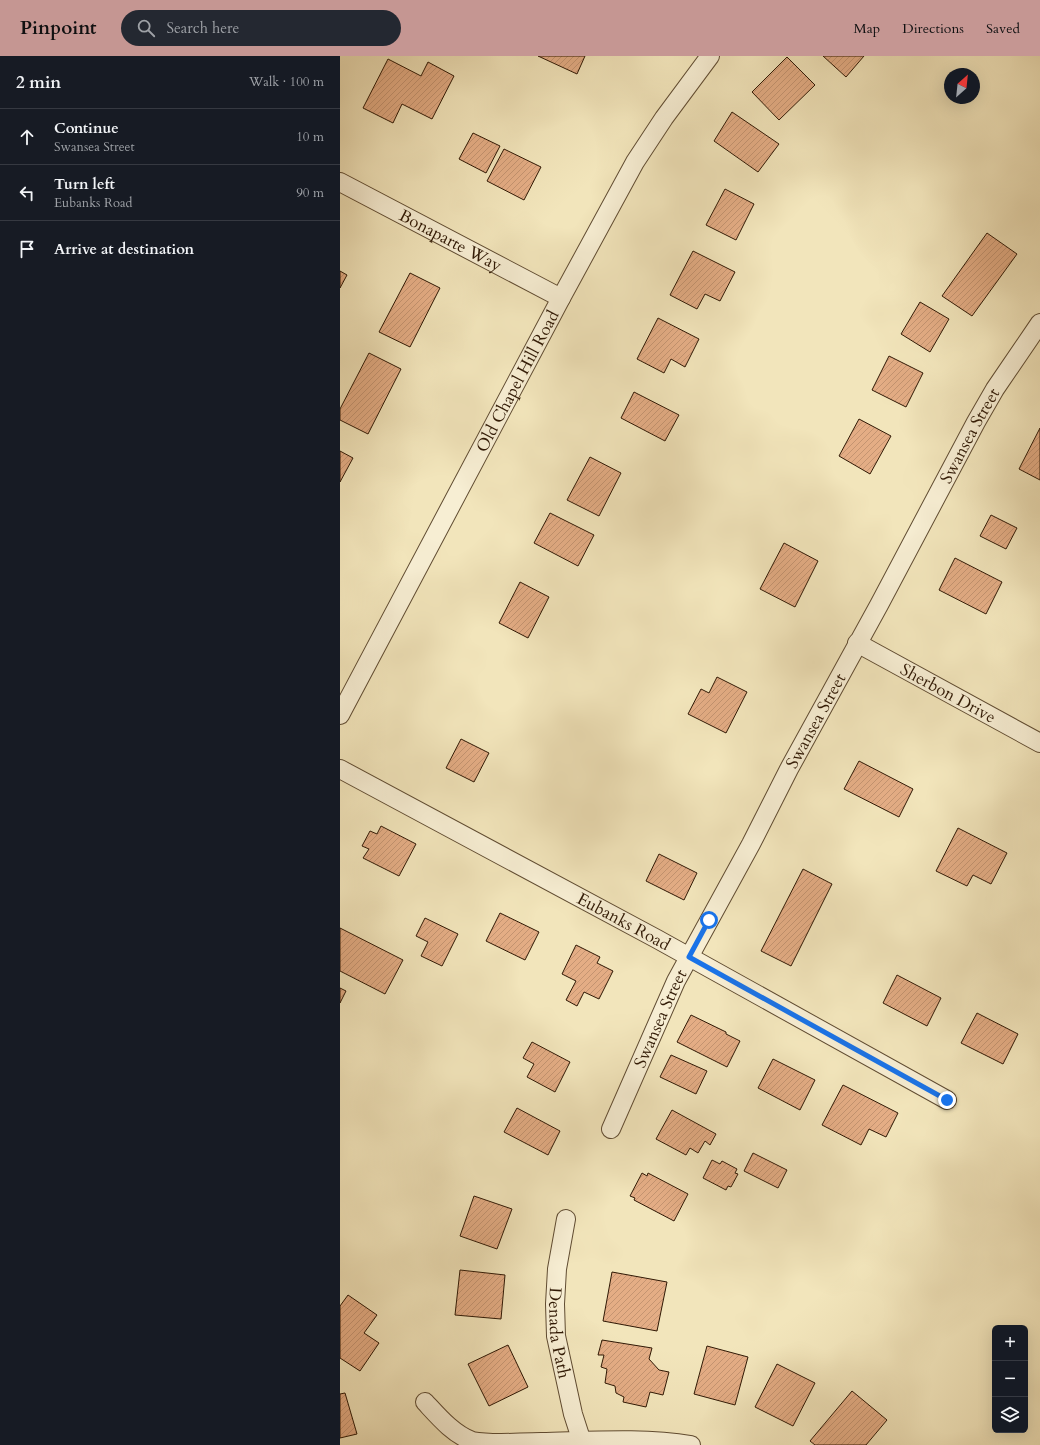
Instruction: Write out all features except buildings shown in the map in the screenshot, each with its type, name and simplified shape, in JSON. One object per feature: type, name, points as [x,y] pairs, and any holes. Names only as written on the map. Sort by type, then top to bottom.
[{"type":"street","name":"Old Chapel Hill Road","points":[[340,715],[561,298],[635,162],[664,118],[710,56]]},
{"type":"street","name":"Bonaparte Way","points":[[340,182],[561,298]]},
{"type":"street","name":"Swansea Street","points":[[611,1129],[676,981],[751,844],[789,769],[857,643],[880,604],[976,422],[995,389],[1040,323]]},
{"type":"street","name":"Sherbon Drive","points":[[857,643],[1040,743]]},
{"type":"street","name":"Eubanks Road","points":[[340,768],[689,957],[947,1100]]},
{"type":"street","name":"Denada Path","points":[[566,1220],[558,1269],[555,1304],[556,1336],[573,1414],[582,1443]]},
{"type":"street","points":[[425,1402],[441,1420],[458,1434],[488,1445],[540,1442],[582,1443],[626,1441],[680,1443],[691,1445]]},
{"type":"route","points":[[709,920],[689,957],[947,1100]]}]
